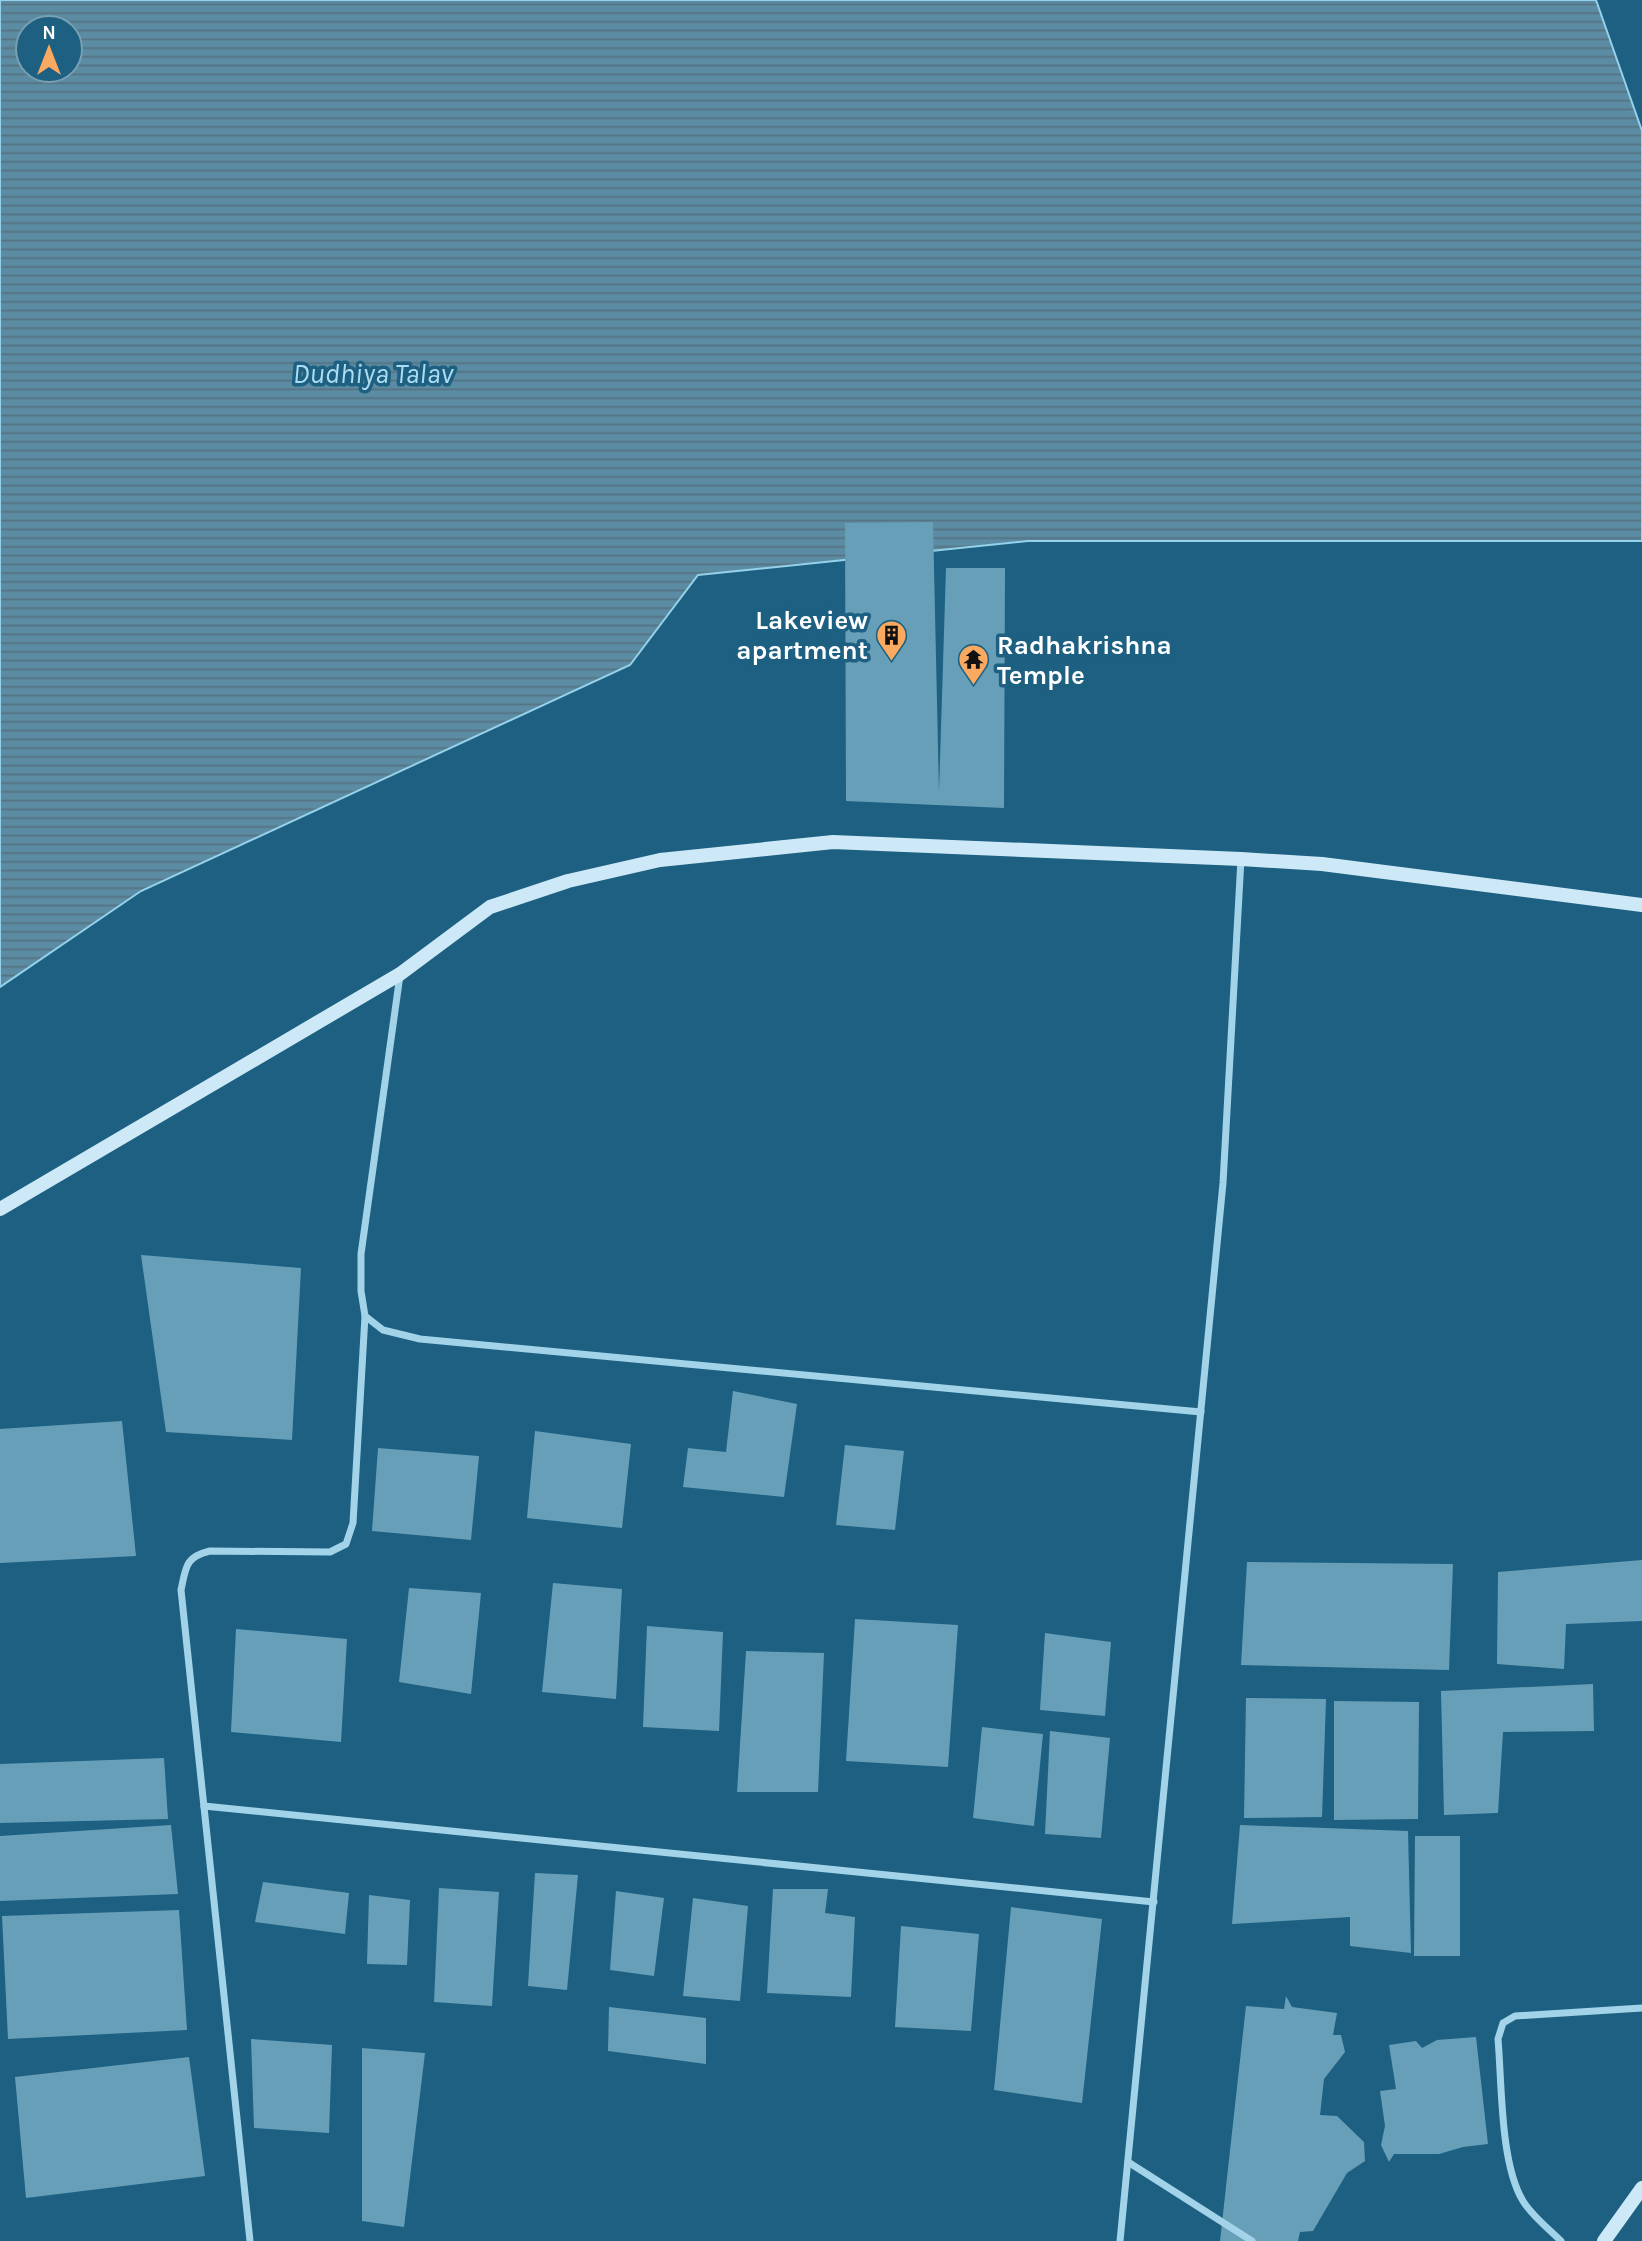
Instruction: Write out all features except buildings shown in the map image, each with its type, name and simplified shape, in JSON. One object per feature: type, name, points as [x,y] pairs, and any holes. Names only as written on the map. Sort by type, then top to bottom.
[{"type":"main road","points":[[0,1209],[400,974],[490,907],[568,881],[660,860],[833,842],[1241,859],[1322,864],[1642,905]]},
{"type":"main road","points":[[1604,2241],[1642,2188]]},
{"type":"street","points":[[1120,2241],[1223,1183],[1241,859]]},
{"type":"street","points":[[250,2241],[181,1590],[186,1565],[196,1554],[211,1551],[330,1552],[346,1544],[353,1523],[365,1316],[361,1291],[361,1254],[400,974]]},
{"type":"street","points":[[365,1316],[383,1330],[420,1339],[1201,1412]]},
{"type":"street","points":[[204,1806],[1154,1902]]},
{"type":"street","points":[[1561,2241],[1524,2203],[1513,2178],[1507,2145],[1499,2039],[1503,2023],[1515,2016],[1642,2008]]},
{"type":"street","points":[[1128,2162],[1252,2241]]},
{"type":"water","name":"Dudhiya Talav","points":[[0,0],[1596,0],[1642,131],[1642,541],[1028,541],[698,575],[630,665],[141,891],[0,987]]},
{"type":"place","name":"Lakeview apartment","points":[[891,662]]},
{"type":"place","name":"Radhakrishna Temple","points":[[974,687]]}]
